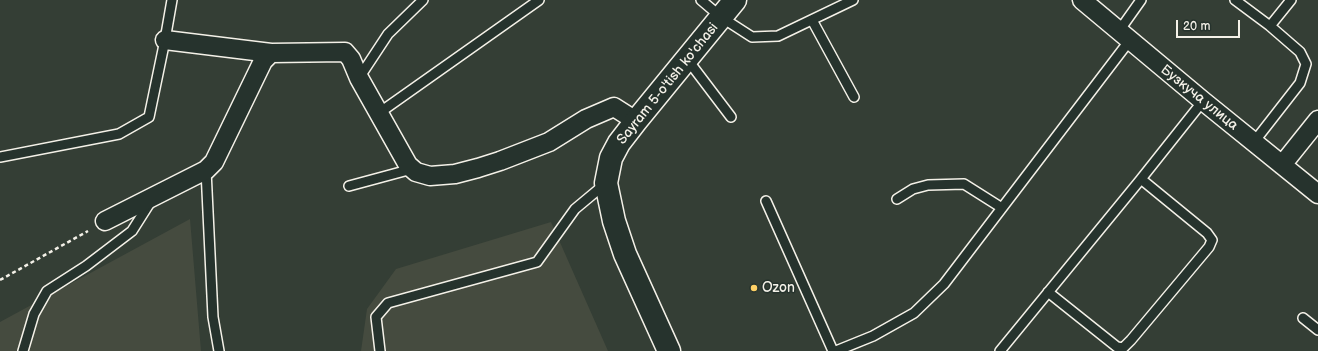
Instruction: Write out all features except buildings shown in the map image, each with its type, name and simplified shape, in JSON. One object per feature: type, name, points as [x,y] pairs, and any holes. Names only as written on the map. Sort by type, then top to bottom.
[{"type":"street","name":"Sayram 5-o'tish ko'chasi","points":[[669,351],[625,254],[614,221],[606,183],[608,166],[615,151],[636,121],[735,0]]},
{"type":"street","name":"Бузкуча улица","points":[[1082,0],[1318,194]]},
{"type":"street","points":[[165,40],[271,53],[345,52],[351,59],[359,78],[408,165],[412,169],[430,176],[456,174],[500,161],[549,142],[586,119],[614,108],[636,121]]},
{"type":"street","points":[[105,221],[206,170],[214,162],[263,61],[271,53]]},
{"type":"street","points":[[1282,165],[1318,120]]},
{"type":"lane","points":[[0,157],[119,134],[149,117],[172,0]]},
{"type":"lane","points":[[359,78],[388,34],[423,0]]},
{"type":"lane","points":[[379,113],[540,0]]},
{"type":"lane","points":[[701,0],[721,17],[752,38],[778,36],[853,0]]},
{"type":"lane","points":[[766,201],[835,351],[873,336],[914,313],[944,284],[1002,208],[1125,36],[1141,0]]},
{"type":"lane","points":[[1235,0],[1270,26],[1300,52],[1306,64],[1300,83],[1254,142]]},
{"type":"lane","points":[[1270,26],[1291,0]]},
{"type":"lane","points":[[812,20],[854,97]]},
{"type":"lane","points":[[687,58],[731,118]]},
{"type":"lane","points":[[1000,351],[1203,101]]},
{"type":"lane","points":[[349,186],[412,169]]},
{"type":"lane","points":[[206,170],[213,318],[219,351]]},
{"type":"lane","points":[[1048,292],[1117,347],[1124,348],[1209,247],[1212,240],[1207,233],[1141,179]]},
{"type":"lane","points":[[380,351],[376,317],[388,303],[537,262],[575,209],[606,183]]},
{"type":"lane","points":[[897,199],[913,189],[928,185],[964,184],[1002,208]]},
{"type":"lane","points":[[23,351],[34,314],[47,291],[86,266],[132,231],[154,196]]},
{"type":"lane","points":[[1303,318],[1318,330]]},
{"type":"path","points":[[0,280],[105,221]]},
{"type":"shaded area","points":[[190,219],[201,351],[0,351],[0,322]]},
{"type":"shaded area","points":[[551,222],[608,351],[361,351],[367,309],[396,269]]},
{"type":"place","name":"Ozon","points":[[754,288]]}]
